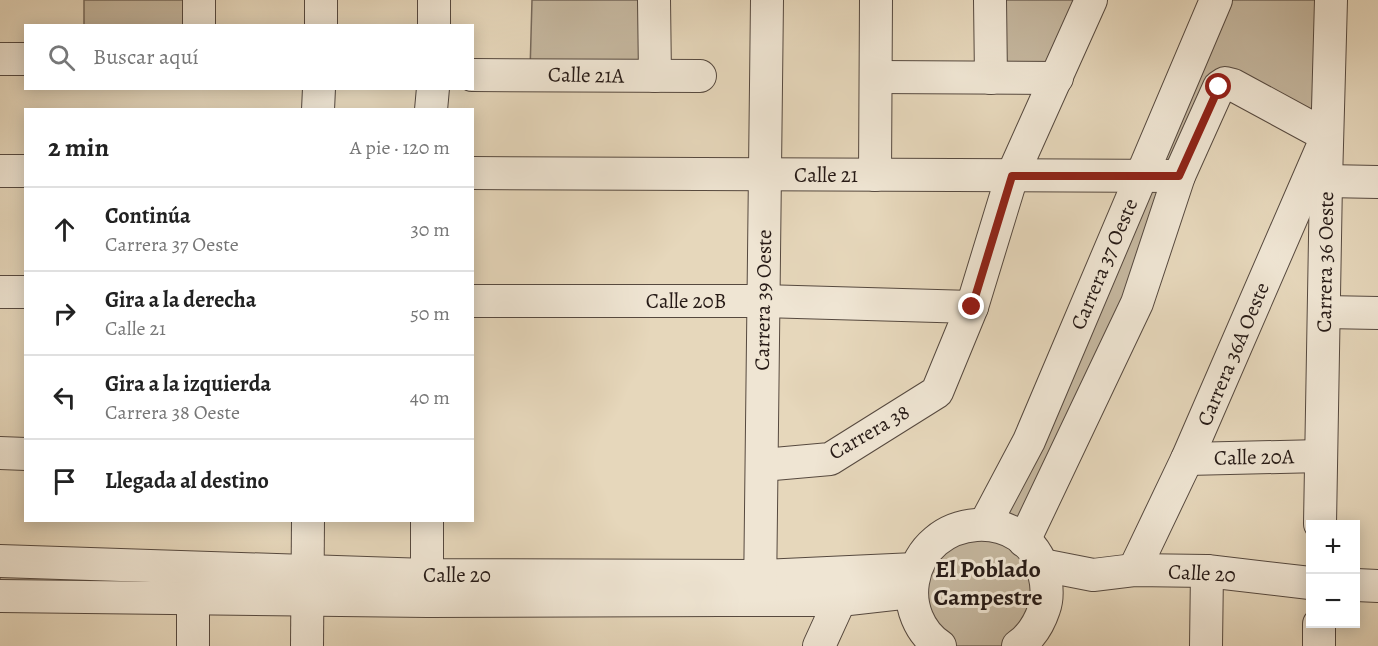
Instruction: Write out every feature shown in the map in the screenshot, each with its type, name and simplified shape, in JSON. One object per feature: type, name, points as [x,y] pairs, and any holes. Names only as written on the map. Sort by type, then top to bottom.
[{"type":"street","points":[[199,0],[199,24]]},
{"type":"street","points":[[321,0],[321,24]]},
{"type":"street","points":[[434,0],[434,24]]},
{"type":"street","points":[[654,0],[656,76]]},
{"type":"street","name":"Carrera 39 Oeste","points":[[760,588],[767,0]]},
{"type":"street","points":[[875,175],[876,0]]},
{"type":"street","points":[[990,0],[991,78]]},
{"type":"street","points":[[972,307],[1012,176],[1091,0]]},
{"type":"street","name":"Carrera 37 Oeste","points":[[985,524],[1029,441],[1216,0]]},
{"type":"street","name":"Carrera 36 Oeste","points":[[1320,520],[1331,0]]},
{"type":"street","points":[[0,59],[24,59]]},
{"type":"street","name":"Calle 21A","points":[[474,75],[700,76]]},
{"type":"street","points":[[876,77],[1057,78]]},
{"type":"street","name":"Carrera 37 Oeste","points":[[1033,553],[1137,303],[1179,176],[1219,87],[1225,83],[1233,85],[1328,136]]},
{"type":"street","points":[[318,90],[318,108]]},
{"type":"street","points":[[431,108],[432,90]]},
{"type":"street","name":"Carrera 36A Oeste","points":[[1134,570],[1187,459],[1328,136]]},
{"type":"street","points":[[0,171],[24,171]]},
{"type":"street","name":"Calle 21","points":[[474,173],[1179,176]]},
{"type":"street","points":[[1326,181],[1378,182]]},
{"type":"street","points":[[0,292],[24,292]]},
{"type":"street","name":"Calle 20B","points":[[474,301],[762,301],[972,307]]},
{"type":"street","name":"Carrera 38","points":[[762,465],[830,459],[936,392],[972,307]]},
{"type":"street","points":[[1325,312],[1378,313]]},
{"type":"street","points":[[0,453],[24,454]]},
{"type":"street","name":"Calle 20A","points":[[1187,459],[1322,456]]},
{"type":"street","points":[[307,646],[308,522]]},
{"type":"street","points":[[427,522],[427,588]]},
{"type":"street","points":[[935,645],[921,626],[914,610],[913,581],[926,550],[942,535],[963,526],[985,524]]},
{"type":"street","name":"Calle 20","points":[[985,524],[1006,530],[1033,553],[1093,575]]},
{"type":"street","points":[[1018,646],[1039,624],[1046,603],[1047,584],[1033,553]]},
{"type":"street","name":"Calle 20","points":[[0,561],[309,586],[760,588],[913,581]]},
{"type":"street","name":"Calle 20","points":[[1046,603],[1093,575],[1134,570],[1207,571],[1306,582]]},
{"type":"street","points":[[1206,646],[1207,571]]},
{"type":"street","name":"Calle 20","points":[[760,588],[840,600],[913,581]]},
{"type":"street","points":[[1360,585],[1378,586]]},
{"type":"street","name":"Calle 20","points":[[0,596],[193,599],[309,586]]},
{"type":"street","points":[[193,599],[193,646]]},
{"type":"street","points":[[819,646],[840,600]]},
{"type":"street","points":[[1319,628],[1319,646]]},
{"type":"shaded area","points":[[84,0],[199,0],[199,24],[84,24]]},
{"type":"shaded area","points":[[532,0],[651,0],[653,73],[530,72]]},
{"type":"shaded area","points":[[984,0],[1091,0],[1057,78],[979,78]]},
{"type":"shaded area","points":[[1216,0],[1331,0],[1327,136],[1233,85],[1025,541],[1042,565],[1018,646],[932,646],[911,593],[0,596],[0,561],[915,569],[985,524]]},
{"type":"district","name":"El Poblado Campestre","points":[[988,583]]},
{"type":"route","points":[[972,307],[1012,176],[1179,176],[1219,87]]}]
